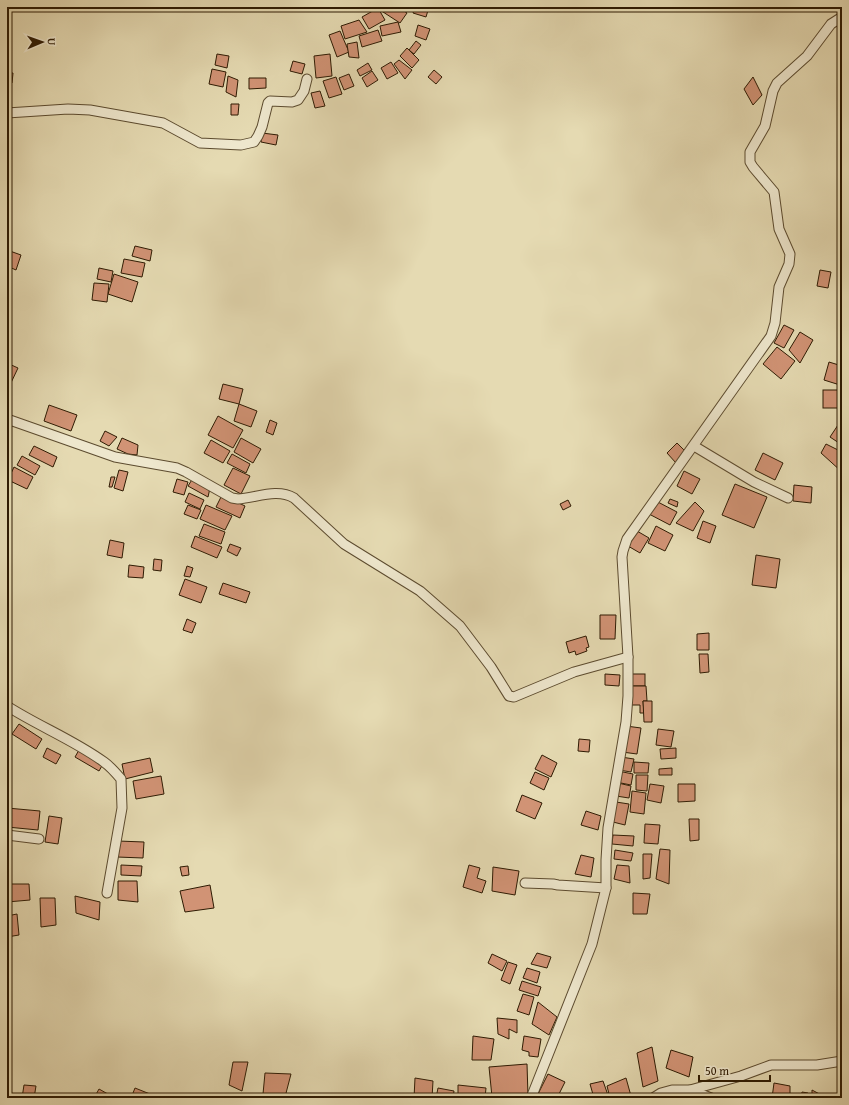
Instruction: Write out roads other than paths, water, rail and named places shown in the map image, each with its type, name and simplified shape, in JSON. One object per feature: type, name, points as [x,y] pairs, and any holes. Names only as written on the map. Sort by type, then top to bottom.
[{"type":"street","points":[[531,1098],[592,944],[606,888],[608,828],[626,722],[628,657],[622,557],[623,551],[627,539],[771,336],[775,323],[779,288],[790,260],[788,250],[779,229],[774,192],[750,162],[750,152],[765,126],[776,83],[807,56],[831,24],[842,17]]},
{"type":"street","points":[[7,113],[68,109],[90,110],[163,123],[200,143],[241,145],[254,142],[258,136],[262,127],[268,103],[270,101],[292,102],[298,100],[304,91],[307,79]]},
{"type":"street","points":[[7,419],[115,457],[177,468],[238,500],[279,494],[289,495],[344,544],[420,591],[460,626],[491,667],[509,696],[514,697],[581,669],[628,657]]},
{"type":"street","points":[[694,446],[754,482],[788,498]]},
{"type":"street","points":[[7,706],[104,762],[121,779],[122,808],[107,893]]},
{"type":"street","points":[[7,835],[39,839]]},
{"type":"street","points":[[525,883],[606,888]]},
{"type":"street","points":[[653,1098],[661,1093],[672,1090],[690,1090],[742,1076],[772,1065],[817,1065],[842,1061]]},
{"type":"street","points":[[690,1090],[711,1098]]}]
